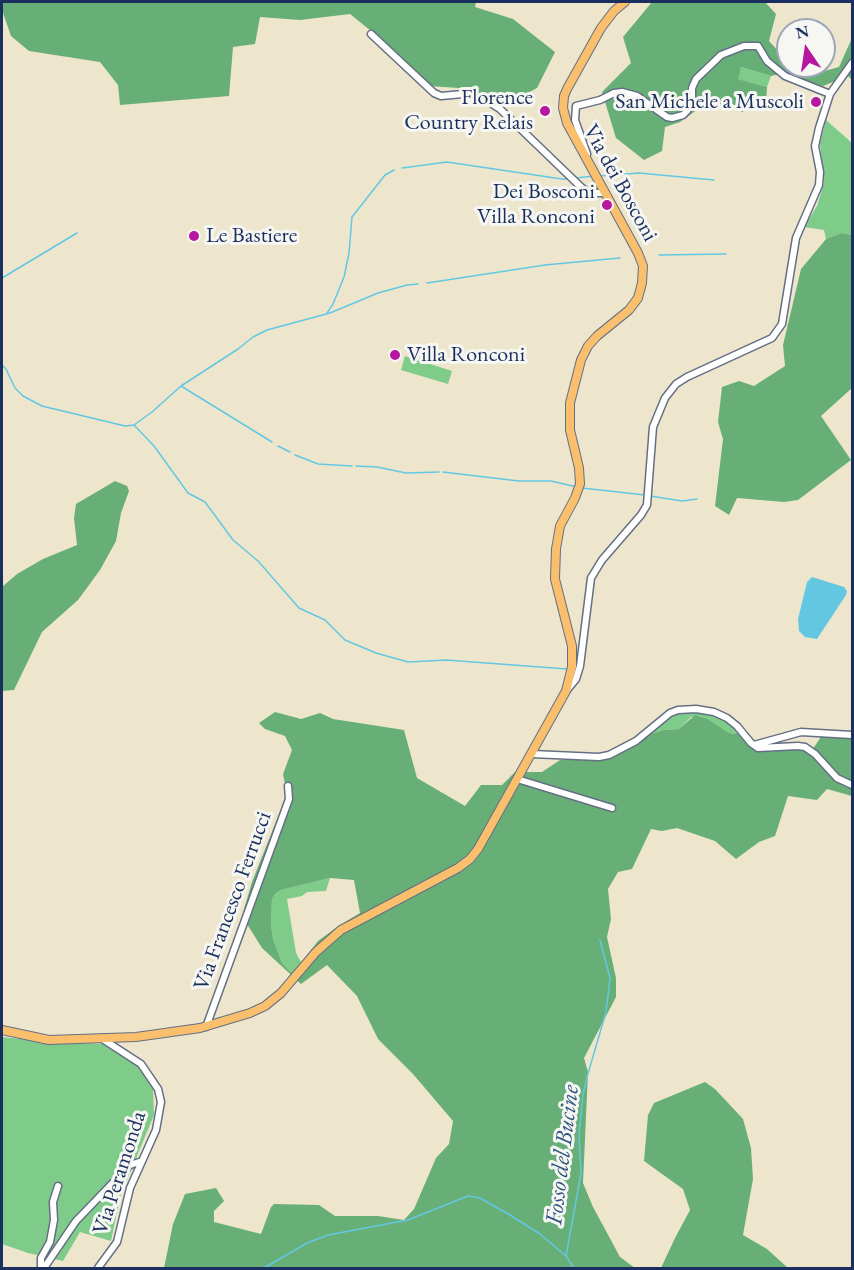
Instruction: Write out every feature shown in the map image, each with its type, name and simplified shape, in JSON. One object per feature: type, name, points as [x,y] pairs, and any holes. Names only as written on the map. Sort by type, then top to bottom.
[{"type":"main road","name":"Via dei Bosconi","points":[[532,754],[566,691],[572,668],[572,646],[556,582],[556,549],[562,520],[579,487],[579,468],[570,430],[569,411],[582,360],[592,341],[634,304],[642,284],[641,260],[565,119],[563,108],[564,96],[601,28],[614,11],[625,2]]},
{"type":"main road","name":"Via Francesco Ferrucci","points":[[2,1030],[49,1040],[136,1037],[206,1027],[265,1006],[290,985],[316,952],[341,930],[464,864],[478,849],[532,754]]},
{"type":"street","points":[[371,34],[437,95],[472,95],[486,100],[496,106],[571,178],[590,193],[604,193]]},
{"type":"street","points":[[593,173],[575,120],[576,106],[622,92],[637,96],[667,117],[682,115],[687,111],[692,100],[692,88],[696,79],[721,55],[731,50],[744,46],[758,46],[767,61],[785,76],[830,94]]},
{"type":"street","points":[[566,691],[576,679],[580,666],[591,578],[602,560],[641,515],[648,495],[653,428],[665,398],[676,384],[687,377],[755,348],[772,338],[782,324],[796,238],[819,185],[820,172],[815,146],[819,128],[830,94],[852,63]]},
{"type":"street","points":[[532,754],[599,757],[609,755],[636,741],[670,713],[690,709],[714,712],[727,718],[753,745],[763,748],[805,747],[815,754],[837,778],[852,785]]},
{"type":"street","points":[[753,745],[801,732],[852,735]]},
{"type":"street","points":[[517,779],[612,808]]},
{"type":"street","name":"Via Francesco Ferrucci","points":[[206,1027],[289,799],[288,786]]},
{"type":"street","name":"Via Peramonda","points":[[98,1269],[117,1242],[130,1188],[158,1122],[161,1102],[158,1089],[136,1059],[101,1038]]},
{"type":"street","points":[[43,1269],[76,1221],[130,1165],[142,1161]]},
{"type":"street","points":[[43,1269],[41,1258],[50,1242],[54,1220],[53,1202],[58,1186]]},
{"type":"green space","points":[[2,2],[476,2],[475,7],[513,19],[555,52],[537,88],[507,104],[459,88],[428,86],[376,35],[350,14],[300,20],[260,17],[255,44],[233,47],[229,96],[120,105],[118,85],[100,62],[29,51],[11,36],[2,10]]},
{"type":"green space","points":[[652,2],[765,2],[776,14],[769,41],[776,49],[776,75],[771,76],[741,67],[738,79],[767,87],[766,103],[745,104],[743,112],[709,101],[680,122],[665,127],[662,151],[644,160],[616,138],[602,92],[631,63],[623,37]]},
{"type":"green space","points":[[852,38],[852,80],[848,76],[823,86],[795,78],[836,78],[836,68],[839,67]]},
{"type":"green space","points":[[741,67],[771,76],[767,87],[737,79]]},
{"type":"green space","points":[[826,120],[852,143],[852,235],[841,233],[826,239],[824,230],[804,227],[817,206],[824,183],[820,143]]},
{"type":"green space","points":[[841,233],[852,235],[852,388],[821,416],[851,460],[798,500],[784,502],[737,498],[729,515],[715,506],[723,439],[718,422],[722,387],[739,381],[754,386],[785,366],[783,345],[801,269],[826,239]]},
{"type":"green space","points":[[405,356],[452,371],[448,384],[401,370]]},
{"type":"green space","points":[[115,481],[127,486],[129,491],[121,513],[116,541],[100,570],[78,600],[42,632],[14,690],[2,691],[2,587],[17,574],[43,559],[77,545],[74,518],[76,504]]},
{"type":"green space","points":[[692,710],[729,722],[737,731],[736,734],[729,733],[699,716],[691,717],[679,729],[663,730],[645,736],[672,715]]},
{"type":"green space","points":[[275,712],[301,719],[320,713],[333,719],[404,730],[417,778],[465,806],[481,785],[502,785],[515,772],[542,772],[560,760],[608,756],[623,751],[645,736],[663,730],[679,729],[695,715],[707,719],[729,733],[736,734],[737,731],[748,745],[764,752],[800,749],[810,753],[821,737],[852,738],[852,796],[827,789],[817,800],[788,796],[775,836],[759,842],[736,859],[715,841],[677,828],[662,831],[651,829],[632,869],[618,872],[608,889],[611,919],[607,937],[616,978],[616,997],[584,1058],[588,1072],[583,1183],[620,1257],[635,1268],[164,1268],[173,1224],[185,1194],[216,1188],[224,1201],[214,1211],[214,1222],[261,1234],[274,1204],[319,1205],[335,1216],[378,1216],[404,1220],[414,1209],[436,1158],[449,1144],[453,1121],[413,1074],[378,1039],[357,996],[327,965],[301,984],[262,948],[242,916],[252,882],[287,794],[283,774],[292,750],[285,736],[265,729],[259,723]],"holes":[[[330,878],[354,880],[360,913],[318,941],[292,974],[282,963],[273,939],[272,899],[275,894],[281,890]]]},
{"type":"green space","points":[[330,878],[326,891],[307,892],[302,896],[287,899],[296,953],[301,962],[291,974],[282,963],[273,939],[272,899],[281,890]]},
{"type":"green space","points":[[2,1037],[47,1042],[103,1044],[135,1061],[153,1087],[154,1115],[120,1197],[111,1241],[80,1232],[63,1261],[2,1244]]},
{"type":"green space","points":[[705,1082],[715,1089],[743,1119],[751,1148],[753,1179],[743,1235],[767,1249],[788,1268],[661,1268],[690,1210],[683,1189],[644,1161],[648,1115],[654,1103]]},
{"type":"water","points":[[812,577],[844,587],[847,591],[817,639],[805,637],[799,631],[798,619],[807,582]]},
{"type":"waterway","points":[[402,168],[447,162],[570,179]]},
{"type":"waterway","points":[[327,313],[344,277],[352,217],[385,175],[394,170]]},
{"type":"waterway","points":[[599,176],[639,173],[714,180]]},
{"type":"waterway","points":[[575,178],[594,176]]},
{"type":"waterway","points":[[2,278],[77,233]]},
{"type":"waterway","points":[[659,255],[726,254]]},
{"type":"waterway","points":[[427,283],[545,265],[620,258]]},
{"type":"waterway","points":[[2,365],[15,388],[23,396],[42,406],[125,426],[134,425],[181,386],[267,330],[330,313],[378,293],[418,284]]},
{"type":"waterway","points":[[181,386],[272,442]]},
{"type":"waterway","points":[[134,425],[154,446],[188,493],[205,502],[233,540],[258,561],[299,608],[325,620],[345,640],[376,653],[408,662],[446,660],[567,669]]},
{"type":"waterway","points":[[278,446],[290,452]]},
{"type":"waterway","points":[[295,455],[318,464],[352,466]]},
{"type":"waterway","points":[[356,466],[377,467],[406,473],[439,472]]},
{"type":"waterway","points":[[443,472],[519,481],[551,481],[577,487]]},
{"type":"waterway","points":[[582,488],[645,495]]},
{"type":"waterway","points":[[650,496],[682,501],[697,499]]},
{"type":"waterway","name":"Fosso del Bucine","points":[[574,1268],[566,1256],[581,1173],[579,1135],[583,1094],[606,1012],[610,978],[600,940]]},
{"type":"waterway","points":[[264,1268],[307,1243],[328,1235],[408,1220],[468,1196],[480,1198],[510,1215],[540,1234],[566,1256]]},
{"type":"place","name":"San Michele a Muscoli","points":[[816,102]]},
{"type":"place","name":"Florence Country Relais","points":[[545,111]]},
{"type":"place","name":"Dei Bosconi Villa Ronconi","points":[[607,205]]},
{"type":"place","name":"Le Bastiere","points":[[194,236]]},
{"type":"place","name":"Villa Ronconi","points":[[395,355]]}]
